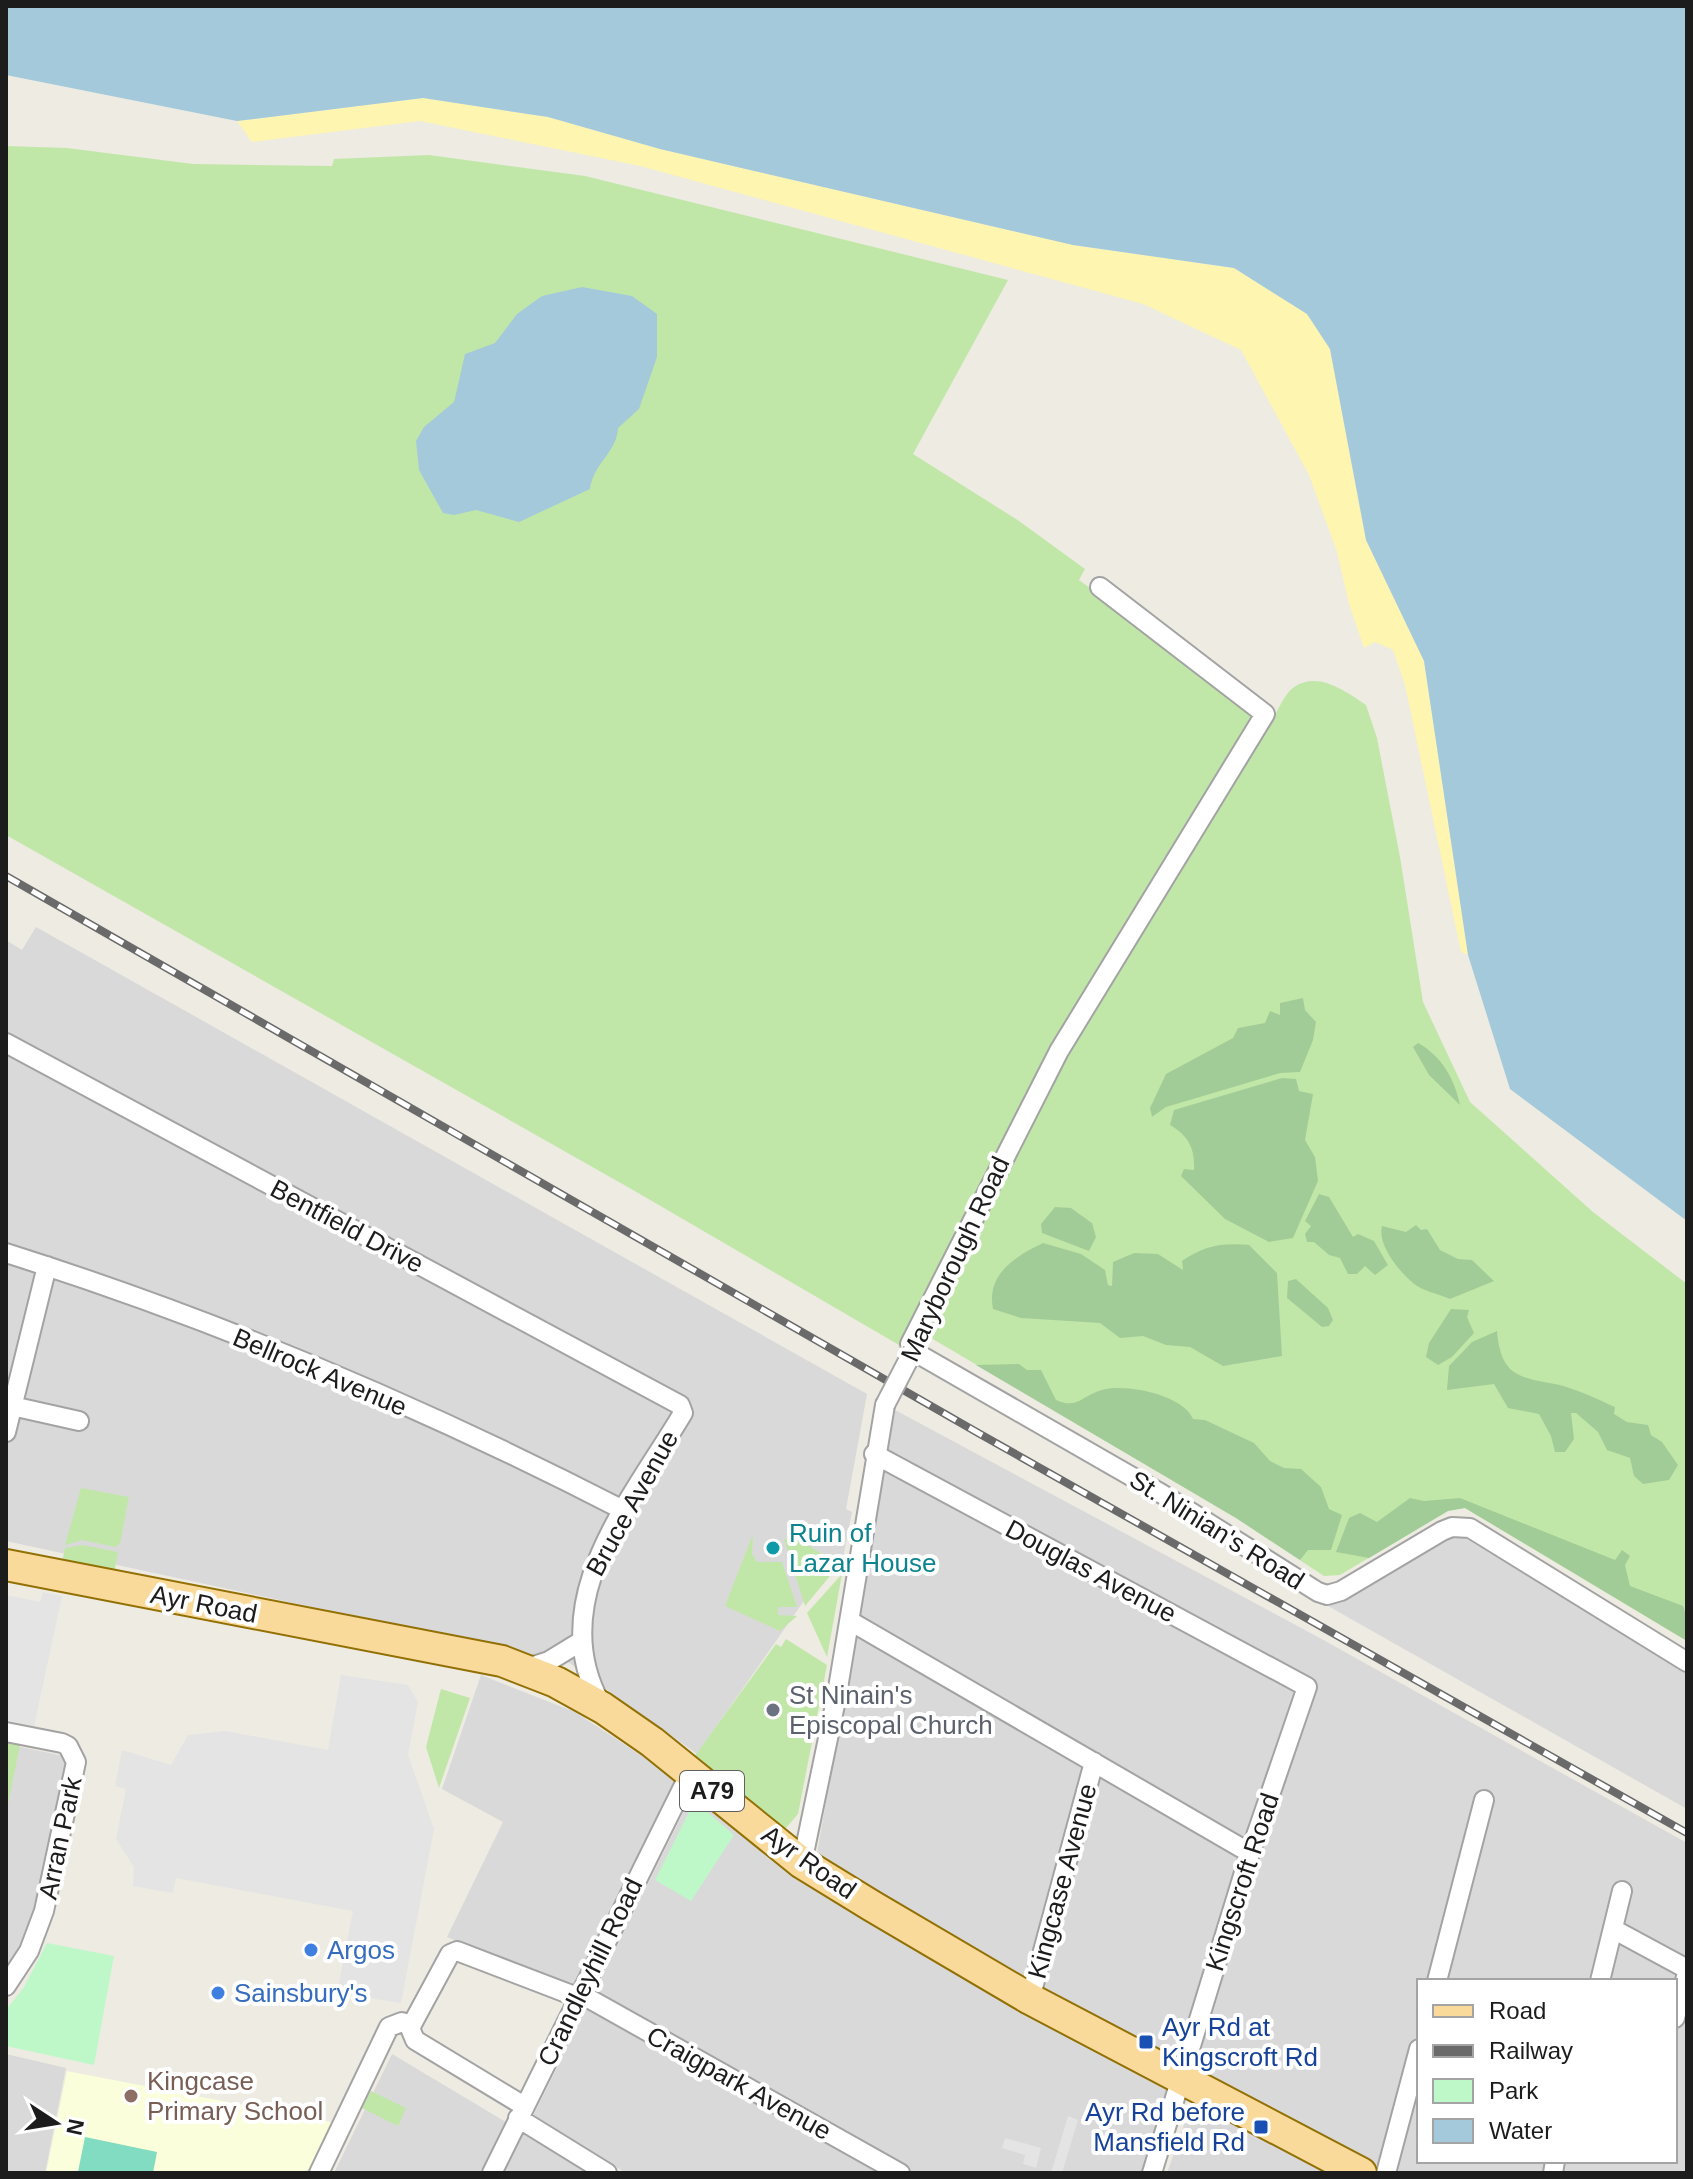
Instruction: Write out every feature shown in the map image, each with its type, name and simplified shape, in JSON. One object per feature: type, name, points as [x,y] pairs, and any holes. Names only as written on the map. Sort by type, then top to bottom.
[{"type":"main road","name":"Ayr Road","points":[[6,1565],[502,1661],[524,1669],[603,1708],[802,1863],[1030,1999],[1361,2173]]},
{"type":"street","name":"Maryborough Road","points":[[802,1863],[850,1621],[874,1454],[885,1405],[913,1351],[910,1344],[1059,1051],[1265,714],[1100,587]]},
{"type":"street","name":"Bentfield Drive","points":[[6,1043],[680,1405],[683,1413]]},
{"type":"street","name":"Bellrock Avenue","points":[[6,1253],[288,1355],[560,1477],[625,1511]]},
{"type":"street","points":[[6,1432],[47,1266]]},
{"type":"street","name":"St. Ninian's Road","points":[[913,1351],[1162,1494],[1318,1592],[1327,1595],[1341,1591],[1442,1531],[1452,1527],[1470,1528],[1687,1662]]},
{"type":"street","points":[[12,1406],[79,1421]]},
{"type":"street","name":"Bruce Avenue","points":[[603,1708],[588,1677],[580,1642],[587,1583],[683,1413]]},
{"type":"street","name":"Douglas Avenue","points":[[874,1454],[1307,1687]]},
{"type":"street","points":[[850,1621],[1250,1853]]},
{"type":"street","points":[[524,1669],[549,1661],[580,1642]]},
{"type":"street","name":"Kingscroft Road","points":[[1152,2173],[1250,1853],[1307,1687]]},
{"type":"street","name":"Arran Park","points":[[6,1732],[62,1743],[68,1746],[76,1762],[44,1911],[29,1951],[6,1986]]},
{"type":"street","name":"Kingcase Avenue","points":[[1030,1999],[1094,1762]]},
{"type":"street","name":"Crandleyhill Road","points":[[492,2173],[690,1773]]},
{"type":"street","points":[[1438,1979],[1484,1800]]},
{"type":"street","points":[[1600,1979],[1622,1891]]},
{"type":"street","points":[[1613,1929],[1687,1971],[1677,2010]]},
{"type":"street","name":"Craigpark Avenue","points":[[412,2025],[445,1962],[450,1954],[457,1951],[578,1995],[900,2173]]},
{"type":"street","points":[[319,2173],[389,2027],[402,2022],[412,2025],[409,2032],[415,2040],[607,2173]]},
{"type":"street","points":[[1386,2173],[1417,2057]]},
{"type":"shaded area","points":[[36,927],[867,1394],[846,1509],[852,1512],[842,1563],[834,1558],[697,1754],[554,1652],[538,1656],[6,1541],[6,940],[22,950]]},
{"type":"shaded area","points":[[895,1410],[1318,1637],[1687,1843],[1687,2173],[1393,2173],[1192,2070],[816,1859]]},
{"type":"shaded area","points":[[1458,1534],[1687,1673],[1687,1809],[1328,1606]]},
{"type":"shaded area","points":[[43,1592],[62,1596],[34,1726],[6,1720],[6,1595],[40,1602]]},
{"type":"shaded area","points":[[341,1675],[408,1685],[418,1702],[408,1755],[434,1829],[401,2003],[337,1993],[353,1911],[176,1878],[173,1893],[133,1886],[134,1867],[116,1839],[126,1789],[115,1786],[122,1750],[171,1765],[188,1735],[225,1731],[328,1750]]},
{"type":"shaded area","points":[[481,1675],[575,1712],[680,1781],[573,1990],[447,1937],[503,1822],[442,1789]]},
{"type":"shaded area","points":[[6,1744],[69,1757],[33,1924],[6,1987]]},
{"type":"shaded area","points":[[698,1797],[1171,2087],[1144,2173],[626,2173],[533,2116],[689,1801]]},
{"type":"shaded area","points":[[6,2054],[66,2068],[45,2173],[6,2173]]},
{"type":"shaded area","points":[[392,2054],[591,2173],[334,2173]]},
{"type":"shaded area","name":"Kingcase Primary School","points":[[67,2071],[331,2122],[309,2169],[300,2173],[46,2173]]},
{"type":"shaded area","points":[[1192,2102],[1331,2173],[1167,2173]]},
{"type":"shaded area","points":[[1068,2116],[1078,2120],[1062,2173],[1051,2173]]},
{"type":"shaded area","points":[[1005,2138],[1041,2148],[1036,2168],[1023,2164],[1025,2155],[1002,2148]]},
{"type":"green space","points":[[6,146],[67,148],[193,164],[332,166],[334,159],[429,155],[585,176],[1008,280],[913,454],[1019,521],[1085,569],[1079,580],[1272,720],[1290,690],[1312,681],[1331,685],[1366,705],[1377,738],[1400,857],[1423,1002],[1470,1102],[1593,1212],[1687,1284],[1687,1641],[1465,1508],[1449,1510],[1340,1575],[1324,1576],[1236,1518],[926,1335],[909,1327],[899,1345],[633,1190],[6,835]]},
{"type":"green space","points":[[1303,998],[1305,1010],[1316,1022],[1313,1040],[1300,1072],[1280,1073],[1166,1107],[1152,1117],[1150,1108],[1166,1074],[1233,1038],[1238,1028],[1265,1023],[1270,1011],[1280,1015],[1280,1003]]},
{"type":"green space","points":[[1418,1043],[1434,1055],[1446,1070],[1460,1105],[1429,1075],[1413,1047]]},
{"type":"green space","points":[[1282,1078],[1296,1079],[1299,1091],[1313,1094],[1305,1140],[1315,1157],[1318,1181],[1293,1238],[1269,1242],[1225,1219],[1181,1176],[1184,1169],[1194,1170],[1193,1156],[1190,1144],[1170,1125],[1174,1110]]},
{"type":"green space","points":[[1319,1194],[1329,1197],[1353,1237],[1358,1234],[1374,1241],[1388,1265],[1375,1275],[1365,1266],[1357,1274],[1348,1274],[1340,1258],[1329,1255],[1314,1242],[1307,1242],[1305,1234],[1311,1226],[1305,1221]]},
{"type":"green space","points":[[1055,1207],[1071,1208],[1092,1223],[1096,1237],[1089,1251],[1042,1233],[1041,1224]]},
{"type":"green space","points":[[1416,1225],[1421,1230],[1427,1229],[1440,1250],[1458,1259],[1472,1260],[1494,1281],[1450,1299],[1417,1286],[1390,1257],[1381,1233],[1382,1226],[1406,1232]]},
{"type":"green space","points":[[1043,1243],[1081,1254],[1105,1270],[1108,1285],[1112,1286],[1113,1262],[1134,1253],[1158,1254],[1183,1270],[1182,1261],[1206,1248],[1249,1245],[1277,1273],[1282,1356],[1223,1366],[1190,1347],[1166,1345],[1143,1336],[1120,1338],[1100,1323],[1021,1318],[993,1309],[994,1286],[1005,1268]]},
{"type":"green space","points":[[1296,1279],[1328,1308],[1333,1320],[1329,1326],[1322,1327],[1287,1298],[1288,1281]]},
{"type":"green space","points":[[1451,1309],[1469,1310],[1467,1317],[1474,1333],[1452,1357],[1438,1365],[1426,1357],[1429,1343]]},
{"type":"green space","points":[[1497,1331],[1502,1357],[1521,1376],[1578,1391],[1615,1407],[1614,1414],[1627,1422],[1648,1425],[1651,1435],[1662,1442],[1678,1465],[1669,1480],[1643,1484],[1634,1476],[1630,1458],[1607,1450],[1598,1432],[1576,1413],[1571,1413],[1574,1439],[1565,1452],[1555,1452],[1551,1436],[1539,1414],[1508,1408],[1494,1384],[1447,1390],[1449,1366],[1472,1342]]},
{"type":"green space","points":[[1019,1364],[1027,1370],[1041,1370],[1056,1400],[1063,1403],[1075,1403],[1095,1392],[1112,1388],[1153,1393],[1178,1403],[1193,1419],[1205,1420],[1254,1443],[1270,1461],[1284,1468],[1301,1469],[1321,1487],[1329,1509],[1342,1515],[1331,1550],[1308,1550],[1300,1560],[1236,1518],[976,1365]]},
{"type":"green space","points":[[81,1488],[129,1497],[120,1544],[115,1547],[82,1540],[65,1545]]},
{"type":"green space","points":[[1410,1498],[1424,1501],[1460,1498],[1615,1560],[1622,1550],[1630,1556],[1625,1565],[1630,1586],[1683,1606],[1687,1617],[1687,1641],[1465,1508],[1448,1511],[1369,1558],[1336,1552],[1349,1518],[1360,1513],[1377,1522]]},
{"type":"green space","points":[[753,1534],[752,1554],[757,1562],[782,1562],[797,1607],[778,1607],[778,1615],[797,1616],[780,1631],[725,1606]]},
{"type":"green space","points":[[784,1539],[800,1540],[839,1565],[805,1606]]},
{"type":"green space","points":[[83,1545],[118,1552],[114,1573],[62,1562],[65,1548]]},
{"type":"green space","points":[[842,1574],[827,1657],[807,1613]]},
{"type":"green space","points":[[786,1639],[827,1665],[798,1814],[786,1828],[768,1818],[694,1757],[776,1644],[781,1647]]},
{"type":"green space","points":[[441,1689],[470,1698],[439,1788],[426,1747]]},
{"type":"green space","points":[[6,1742],[20,1745],[6,1814]]},
{"type":"green space","points":[[697,1803],[734,1835],[691,1901],[655,1880],[692,1806]]},
{"type":"green space","points":[[47,1943],[114,1956],[94,2065],[6,2046],[6,2010],[24,1987]]},
{"type":"green space","points":[[371,2091],[406,2108],[398,2126],[362,2108]]},
{"type":"green space","points":[[85,2137],[157,2152],[153,2173],[78,2172]]},
{"type":"sand","points":[[423,98],[548,117],[660,149],[1073,245],[1234,268],[1307,314],[1330,349],[1366,540],[1424,661],[1468,955],[1461,952],[1405,685],[1393,650],[1375,642],[1364,648],[1349,604],[1337,552],[1309,475],[1241,350],[1143,304],[640,166],[420,121],[252,142],[237,121]]},
{"type":"water","points":[[6,6],[1687,6],[1687,1221],[1510,1089],[1468,955],[1424,661],[1366,540],[1330,349],[1307,314],[1234,268],[1073,245],[660,149],[548,117],[423,98],[237,121],[6,75]]},
{"type":"water","points":[[582,287],[632,296],[657,314],[657,357],[639,409],[618,428],[614,444],[596,472],[590,489],[519,522],[476,510],[454,515],[443,513],[419,470],[416,441],[424,427],[454,402],[465,354],[495,343],[517,314],[542,296]]},
{"type":"railway","points":[[6,876],[980,1434],[1687,1833]]},
{"type":"place","name":"Ruin of Lazar House","points":[[773,1548]]},
{"type":"place","name":"St Ninain's Episcopal Church","points":[[773,1710]]},
{"type":"place","name":"Argos","points":[[311,1950]]},
{"type":"place","name":"Sainsbury's","points":[[218,1993]]},
{"type":"place","name":"Ayr Rd at Kingscroft Rd","points":[[1146,2042]]},
{"type":"place","name":"Kingcase Primary School","points":[[131,2096]]},
{"type":"place","name":"Ayr Rd before Mansfield Rd","points":[[1261,2127]]}]
